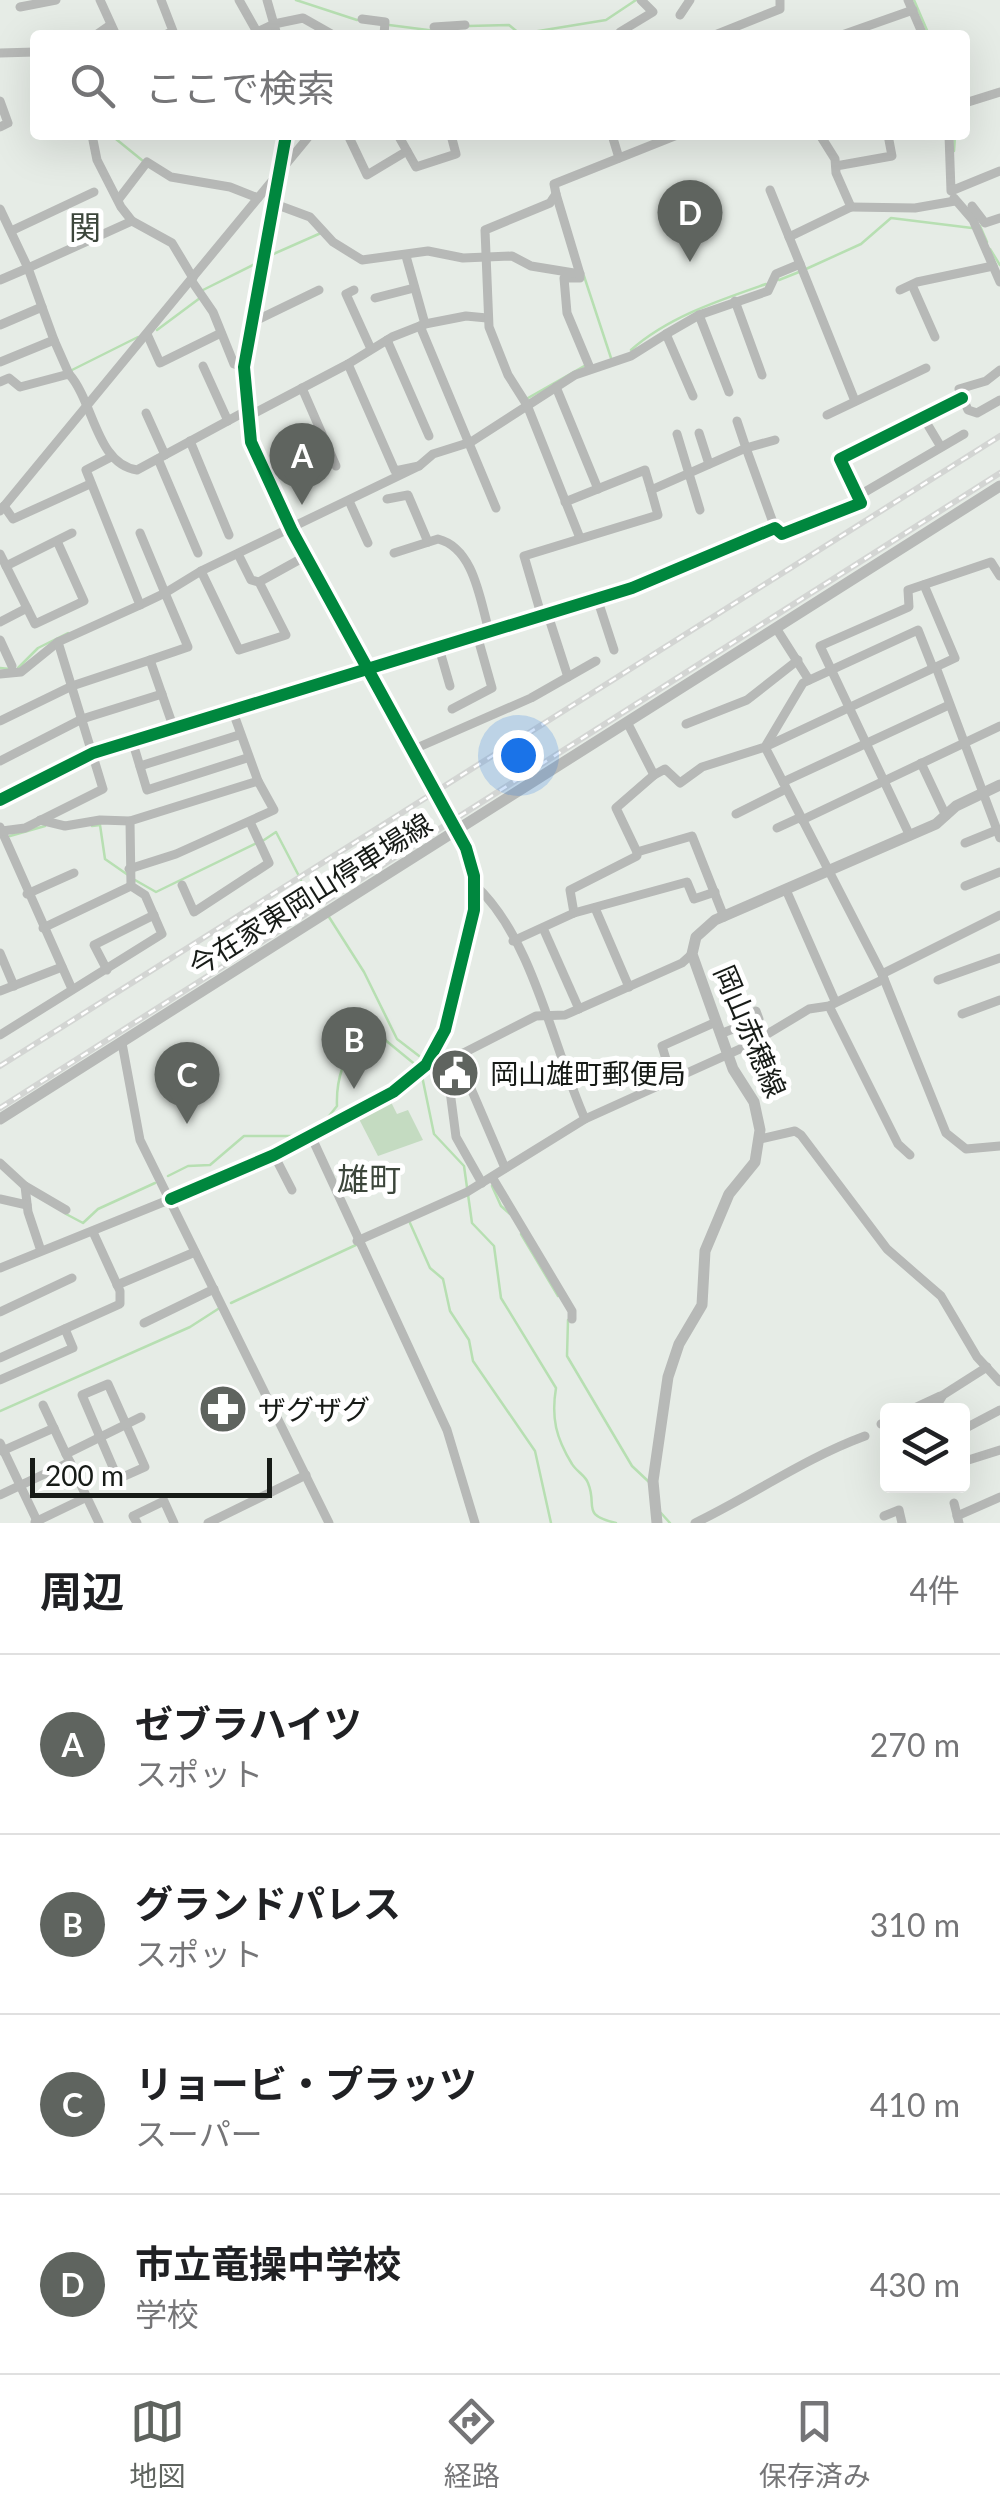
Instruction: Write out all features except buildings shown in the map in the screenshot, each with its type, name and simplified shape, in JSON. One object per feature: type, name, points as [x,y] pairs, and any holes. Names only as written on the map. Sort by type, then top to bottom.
[{"type":"main road","name":"今在家東岡山停車場線","points":[[0,1119],[1000,486]]},
{"type":"main road","name":"岡山赤穂線","points":[[657,1523],[654,1481],[668,1376],[679,1344],[702,1304],[704,1251],[729,1194],[755,1162],[760,1139],[754,1102],[727,1054],[692,954],[704,926],[910,836],[1000,785]]},
{"type":"street","points":[[20,7],[56,0]]},
{"type":"street","points":[[113,30],[101,2],[115,0]]},
{"type":"street","points":[[161,0],[173,30]]},
{"type":"street","points":[[239,0],[253,30]]},
{"type":"street","points":[[267,0],[276,30]]},
{"type":"street","points":[[623,30],[654,12],[641,0]]},
{"type":"street","points":[[680,15],[690,0]]},
{"type":"street","points":[[728,30],[780,10],[778,0]]},
{"type":"street","points":[[853,30],[910,5],[921,30]]},
{"type":"street","points":[[261,30],[303,18],[323,30]]},
{"type":"street","points":[[362,19],[385,28]]},
{"type":"street","points":[[434,27],[447,30],[465,25]]},
{"type":"street","points":[[0,53],[30,52]]},
{"type":"street","points":[[970,101],[1000,92]]},
{"type":"street","points":[[0,101],[8,123],[0,127]]},
{"type":"street","points":[[93,140],[98,160],[118,200],[132,220],[172,243],[222,333],[234,364],[244,367]]},
{"type":"street","points":[[285,140],[244,367],[246,414],[263,476],[466,848],[474,885],[474,910],[455,995],[430,1066]]},
{"type":"street","points":[[90,484],[14,519],[2,508],[306,140]]},
{"type":"street","points":[[350,140],[368,175],[408,151]]},
{"type":"street","points":[[401,140],[416,167],[456,154],[452,140]]},
{"type":"street","points":[[614,140],[619,158]]},
{"type":"street","points":[[589,366],[567,313],[564,278],[580,278],[580,274],[554,184],[664,140]]},
{"type":"street","points":[[823,140],[851,207]]},
{"type":"street","points":[[836,166],[892,156],[889,140]]},
{"type":"street","points":[[950,140],[954,193],[976,228],[1000,282]]},
{"type":"street","points":[[118,200],[146,163],[171,177],[230,187],[258,198]]},
{"type":"street","points":[[789,238],[851,207],[915,208],[1000,171]]},
{"type":"street","points":[[770,190],[854,401]]},
{"type":"street","points":[[10,231],[94,192]]},
{"type":"street","points":[[556,194],[550,203],[485,230],[491,305],[487,318],[580,538]]},
{"type":"street","points":[[275,204],[310,217],[333,242],[362,260],[428,251],[487,258],[512,256],[532,266],[580,274]]},
{"type":"street","points":[[972,206],[985,223],[1000,218]]},
{"type":"street","points":[[0,209],[28,268],[68,372],[89,405],[111,458],[121,468],[137,470],[348,364],[386,340],[423,325],[466,316],[487,318]]},
{"type":"street","points":[[0,280],[132,220]]},
{"type":"street","points":[[406,256],[423,325],[496,508]]},
{"type":"street","points":[[900,290],[993,266]]},
{"type":"street","points":[[0,674],[21,672],[58,642],[350,503],[430,456],[470,440],[589,366],[631,356],[699,316],[768,291],[776,274],[802,269]]},
{"type":"street","points":[[912,285],[935,337]]},
{"type":"street","points":[[375,298],[414,288]]},
{"type":"street","points":[[251,322],[319,290]]},
{"type":"street","points":[[354,290],[346,294],[372,350]]},
{"type":"street","points":[[736,301],[762,375]]},
{"type":"street","points":[[0,325],[42,307]]},
{"type":"street","points":[[699,316],[729,392]]},
{"type":"street","points":[[147,334],[160,362],[222,333]]},
{"type":"street","points":[[666,334],[693,396]]},
{"type":"street","points":[[0,362],[54,340]]},
{"type":"street","points":[[386,340],[429,436]]},
{"type":"street","points":[[348,364],[395,471],[417,465]]},
{"type":"street","points":[[202,366],[228,421]]},
{"type":"street","points":[[827,415],[926,368]]},
{"type":"street","points":[[1000,370],[986,381],[959,389],[968,410],[977,413],[1000,400]]},
{"type":"street","points":[[0,382],[8,378],[20,386],[68,372]]},
{"type":"street","points":[[556,387],[598,489]]},
{"type":"street","points":[[302,388],[336,466]]},
{"type":"street","points":[[736,421],[776,528],[782,534],[861,502],[840,458],[962,398]]},
{"type":"street","points":[[146,413],[198,553]]},
{"type":"street","points":[[923,417],[942,447]]},
{"type":"street","points":[[677,434],[700,510]]},
{"type":"street","points":[[699,434],[709,464]]},
{"type":"street","points":[[858,496],[964,434]]},
{"type":"street","points":[[651,490],[746,448],[776,440]]},
{"type":"street","points":[[190,441],[229,535]]},
{"type":"street","points":[[111,458],[86,470],[139,602]]},
{"type":"street","points":[[565,502],[645,470],[658,515],[524,556],[568,677]]},
{"type":"street","points":[[386,499],[408,495],[428,542]]},
{"type":"street","points":[[350,503],[368,544]]},
{"type":"street","points":[[0,800],[94,753],[597,598],[776,528]]},
{"type":"street","points":[[6,566],[72,533]]},
{"type":"street","points":[[0,721],[72,686],[188,647],[140,533]]},
{"type":"street","points":[[0,554],[35,624],[84,601],[57,541]]},
{"type":"street","points":[[394,554],[428,542],[447,541],[467,562],[489,631]]},
{"type":"street","points":[[238,556],[251,580],[259,582],[306,556]]},
{"type":"street","points":[[910,836],[820,646],[909,606],[908,590],[991,562],[1000,576]]},
{"type":"street","points":[[201,571],[239,650],[286,635],[259,582]]},
{"type":"street","points":[[574,913],[570,890],[637,856],[616,808],[654,775],[665,769],[680,783],[702,767],[765,747],[956,658],[924,584]]},
{"type":"street","points":[[597,598],[614,650]]},
{"type":"street","points":[[0,622],[27,608]]},
{"type":"street","points":[[776,628],[808,680]]},
{"type":"street","points":[[765,747],[802,682],[918,630],[998,834],[965,843]]},
{"type":"street","points":[[452,709],[492,688],[477,635]]},
{"type":"street","points":[[0,640],[12,666]]},
{"type":"street","points":[[58,642],[103,789],[25,828],[3,833],[72,988]]},
{"type":"street","points":[[438,648],[450,686]]},
{"type":"street","points":[[150,660],[173,726]]},
{"type":"street","points":[[686,724],[747,700],[798,660]]},
{"type":"street","points":[[412,750],[462,732],[596,661]]},
{"type":"street","points":[[0,761],[82,719],[162,694]]},
{"type":"street","points":[[736,814],[866,744],[950,705]]},
{"type":"street","points":[[43,928],[130,877],[274,810],[247,758],[233,712]]},
{"type":"street","points":[[627,722],[654,775]]},
{"type":"street","points":[[778,828],[1000,726]]},
{"type":"street","points":[[140,766],[239,735]]},
{"type":"street","points":[[132,740],[147,790],[247,758]]},
{"type":"street","points":[[765,747],[883,977],[946,1133],[966,1149],[1000,1146]]},
{"type":"street","points":[[922,763],[946,816]]},
{"type":"street","points":[[40,820],[65,826],[130,820],[258,780]]},
{"type":"street","points":[[0,1035],[162,934],[145,895],[130,877],[130,820]]},
{"type":"street","points":[[182,885],[194,912],[269,863],[250,822]]},
{"type":"street","points":[[637,852],[692,836],[724,917]]},
{"type":"street","points":[[965,886],[1000,872]]},
{"type":"street","points":[[27,894],[74,873]]},
{"type":"street","points":[[513,942],[574,913],[687,882],[694,899],[715,892]]},
{"type":"street","points":[[474,885],[513,942],[585,1119]]},
{"type":"street","points":[[787,892],[832,1003],[898,1144],[910,1155]]},
{"type":"street","points":[[595,908],[628,987]]},
{"type":"street","points":[[107,970],[94,945],[154,915]]},
{"type":"street","points":[[358,1243],[468,1192],[585,1119],[727,1054],[809,1008],[832,1003],[1000,915]]},
{"type":"street","points":[[543,928],[579,1009]]},
{"type":"street","points":[[0,954],[14,986]]},
{"type":"street","points":[[0,1268],[40,1248],[171,1201],[274,1155],[394,1092],[430,1066],[536,1016],[579,1009],[682,963],[692,954]]},
{"type":"street","points":[[938,980],[1000,958]]},
{"type":"street","points":[[0,990],[62,968]]},
{"type":"street","points":[[962,1014],[1000,1000]]},
{"type":"street","points":[[672,1079],[662,1046],[759,1018],[756,1010]]},
{"type":"street","points":[[122,1043],[137,1130],[329,1523]]},
{"type":"street","points":[[457,1056],[505,1168]]},
{"type":"street","points":[[430,1066],[450,1092],[456,1138],[572,1310],[572,1319]]},
{"type":"street","points":[[760,1139],[795,1131],[802,1134],[887,1249],[942,1296],[1000,1382]]},
{"type":"street","points":[[311,1136],[448,1430],[475,1523]]},
{"type":"street","points":[[274,1155],[292,1190]]},
{"type":"street","points":[[0,1163],[25,1189],[66,1210]]},
{"type":"street","points":[[25,1189],[40,1248]]},
{"type":"street","points":[[0,1199],[26,1205]]},
{"type":"street","points":[[0,1358],[120,1304],[123,1297],[92,1232]]},
{"type":"street","points":[[117,1285],[195,1252]]},
{"type":"street","points":[[0,1312],[72,1278]]},
{"type":"street","points":[[144,1323],[214,1289]]},
{"type":"street","points":[[0,1380],[73,1348],[65,1329]]},
{"type":"street","points":[[925,1403],[987,1367]]},
{"type":"street","points":[[108,1384],[145,1467],[118,1479],[100,1437],[82,1396],[108,1384]]},
{"type":"street","points":[[938,1403],[942,1395]]},
{"type":"street","points":[[44,1405],[99,1523]]},
{"type":"street","points":[[970,1426],[1000,1410]]},
{"type":"street","points":[[0,1495],[141,1417]]},
{"type":"street","points":[[54,1428],[1,1449],[36,1522],[87,1497]]},
{"type":"street","points":[[695,1523],[752,1496],[825,1451],[865,1436]]},
{"type":"street","points":[[970,1459],[1000,1450]]},
{"type":"street","points":[[208,1523],[306,1475]]},
{"type":"street","points":[[954,1503],[958,1521],[1000,1497]]},
{"type":"street","points":[[136,1523],[133,1516],[164,1501],[174,1523]]},
{"type":"street","points":[[884,1516],[899,1510],[902,1523]]},
{"type":"green space","points":[[391,1102],[397,1114],[408,1110],[423,1140],[378,1156],[359,1119]]},
{"type":"waterway","points":[[296,0],[357,20]]},
{"type":"waterway","points":[[545,30],[606,20],[636,0]]},
{"type":"waterway","points":[[914,0],[927,30]]},
{"type":"waterway","points":[[389,25],[428,30]]},
{"type":"waterway","points":[[468,26],[509,25],[515,30]]},
{"type":"waterway","points":[[117,140],[143,161]]},
{"type":"waterway","points":[[954,151],[955,140]]},
{"type":"waterway","points":[[806,269],[861,244],[891,218],[972,228]]},
{"type":"waterway","points":[[980,226],[987,242]]},
{"type":"waterway","points":[[269,256],[321,233]]},
{"type":"waterway","points":[[990,249],[1000,265]]},
{"type":"waterway","points":[[203,290],[257,263]]},
{"type":"waterway","points":[[779,280],[799,272]]},
{"type":"waterway","points":[[584,276],[611,358]]},
{"type":"waterway","points":[[631,350],[678,319],[766,284]]},
{"type":"waterway","points":[[157,330],[200,298]]},
{"type":"waterway","points":[[72,370],[138,337]]},
{"type":"waterway","points":[[528,398],[586,365]]},
{"type":"waterway","points":[[18,668],[38,648],[68,633]]},
{"type":"waterway","points":[[0,668],[10,669]]},
{"type":"waterway","points":[[92,826],[100,825],[105,859],[128,875]]},
{"type":"waterway","points":[[10,836],[45,826]]},
{"type":"waterway","points":[[264,840],[276,832],[301,880]]},
{"type":"waterway","points":[[135,880],[156,892],[257,843]]},
{"type":"waterway","points":[[303,884],[319,894]]},
{"type":"waterway","points":[[329,917],[364,972],[397,1039],[423,1059]]},
{"type":"waterway","points":[[168,1176],[188,1166],[210,1165],[244,1136],[297,1136],[325,1121],[337,1106],[346,1059],[364,1038],[384,1039],[417,1066]]},
{"type":"waterway","points":[[422,1076],[434,1134],[464,1166],[472,1223],[494,1246],[501,1298],[556,1388],[554,1409],[562,1445],[574,1467],[587,1480],[594,1513],[616,1523]]},
{"type":"waterway","points":[[66,1214],[83,1223],[98,1209],[155,1183]]},
{"type":"waterway","points":[[492,1186],[501,1206],[510,1214]]},
{"type":"waterway","points":[[410,1223],[430,1268],[443,1279],[450,1311],[469,1340],[473,1361],[535,1451],[551,1523]]},
{"type":"waterway","points":[[521,1234],[558,1296]]},
{"type":"waterway","points":[[231,1303],[358,1244]]},
{"type":"waterway","points":[[0,1411],[190,1327],[218,1309]]},
{"type":"waterway","points":[[568,1320],[567,1356],[632,1466],[649,1482]]},
{"type":"waterway","points":[[661,1513],[670,1523]]},
{"type":"railway","points":[[0,1066],[1000,436]]},
{"type":"railway","points":[[0,1108],[1000,473]]},
{"type":"cycle path","points":[[171,1199],[274,1155],[393,1092],[426,1065],[445,1030],[474,910],[474,876],[466,848],[292,531],[251,442],[244,367],[285,140]]},
{"type":"cycle path","points":[[0,800],[93,753],[632,588],[775,528],[782,534],[861,503],[840,459],[962,398]]},
{"type":"place","name":"市立竜操中学校","points":[[690,262]]},
{"type":"place","name":"ゼブラハイツ","points":[[302,505]]},
{"type":"place","name":"岡山雄町郵便局","points":[[455,1073]]},
{"type":"place","name":"グランドパレス","points":[[354,1089]]},
{"type":"place","name":"リョービ・プラッツ","points":[[187,1124]]},
{"type":"place","name":"ザグザグ","points":[[223,1409]]},
{"type":"district","name":"関","points":[[85,226]]},
{"type":"district","name":"雄町","points":[[369,1178]]}]
